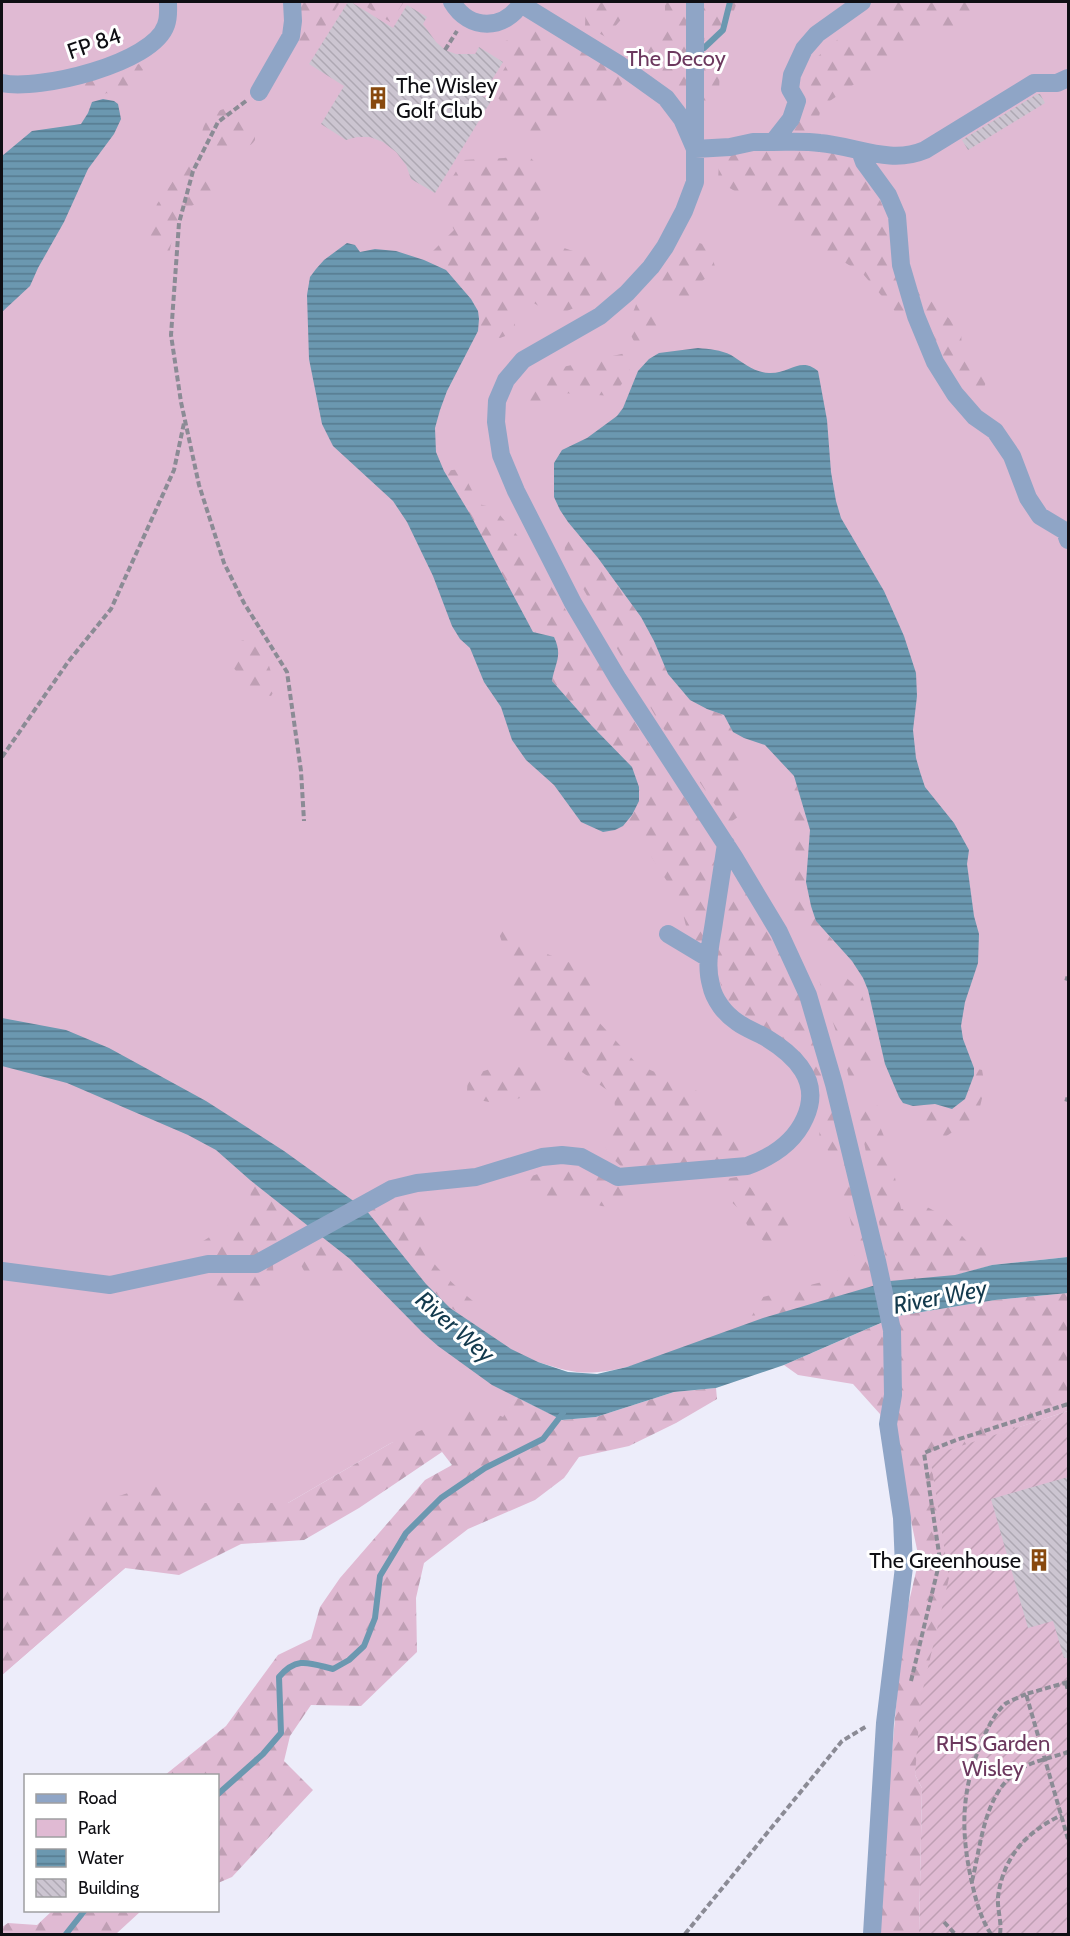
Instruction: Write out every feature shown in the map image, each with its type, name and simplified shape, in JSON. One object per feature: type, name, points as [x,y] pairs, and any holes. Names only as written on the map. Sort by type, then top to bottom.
[{"type":"lane","name":"FP 84","points":[[2,83],[40,82],[86,74],[139,53],[151,44],[166,26],[168,2]]},
{"type":"lane","points":[[259,92],[291,36],[294,21],[292,2]]},
{"type":"lane","points":[[452,2],[465,18],[483,24],[508,19],[522,3],[620,64],[666,98],[682,119],[695,149]]},
{"type":"lane","points":[[695,2],[695,182],[688,201],[665,247],[651,267],[627,293],[600,316],[523,360],[506,380],[497,401],[496,422],[501,455],[516,491],[573,603],[618,679],[726,844],[779,932],[808,995],[834,1083],[892,1330],[893,1395],[888,1424],[902,1518],[904,1567],[885,1723],[872,1935]]},
{"type":"lane","points":[[773,142],[791,120],[797,101],[790,89],[792,75],[804,49],[817,34],[862,2]]},
{"type":"lane","points":[[695,149],[730,147],[753,142],[821,143],[897,157],[910,156],[925,150],[1034,83],[1057,82],[1068,78]]},
{"type":"lane","points":[[860,151],[864,162],[888,195],[897,216],[901,265],[916,316],[935,362],[955,394],[975,417],[995,431],[1011,456],[1034,507],[1041,516],[1065,531],[1068,540]]},
{"type":"lane","points":[[2,1271],[110,1285],[208,1264],[256,1264],[392,1189],[417,1183],[476,1177],[542,1157],[581,1157],[618,1177],[747,1166],[766,1160],[798,1133],[807,1115],[811,1097],[807,1076],[801,1065],[766,1037],[736,1022],[721,1008],[711,986],[708,958],[726,844]]},
{"type":"lane","points":[[668,934],[708,958]]},
{"type":"path","points":[[259,92],[218,123],[193,171],[179,223],[171,334],[199,485],[224,562],[244,603],[287,672],[301,771],[304,820]]},
{"type":"path","points":[[2,757],[68,662],[111,609],[174,470],[185,419]]},
{"type":"path","points":[[909,1686],[940,1560],[924,1453],[956,1440],[1068,1404]]},
{"type":"path","points":[[991,1935],[976,1902],[966,1855],[963,1822],[966,1789],[976,1754],[990,1723],[1005,1705],[1026,1694],[1067,1683],[1068,1691]]},
{"type":"path","points":[[1026,1694],[1068,1839]]},
{"type":"path","points":[[685,1935],[842,1741],[868,1726],[885,1723]]},
{"type":"path","points":[[972,1882],[986,1817],[1001,1788],[1024,1767],[1068,1752]]},
{"type":"path","points":[[1000,1935],[998,1898],[1005,1869],[1020,1844],[1042,1824],[1062,1815]]},
{"type":"path","points":[[944,1922],[955,1935]]},
{"type":"green space","points":[[2,2],[1068,2],[1068,1257],[992,1265],[613,1370],[591,1373],[562,1369],[538,1362],[504,1417],[391,1443],[288,1503],[200,1503],[2,1675]]},
{"type":"green space","points":[[300,2],[340,2],[311,50],[297,43]]},
{"type":"green space","points":[[359,2],[404,2],[390,22]]},
{"type":"green space","points":[[586,2],[623,2],[625,15],[606,37],[585,26]]},
{"type":"green space","name":"The Decoy","points":[[665,2],[737,2],[730,22],[704,39],[720,59],[719,96],[698,111],[631,69],[640,46],[665,19]]},
{"type":"green space","points":[[888,2],[981,2],[950,32],[926,29],[891,59],[821,107],[815,137],[796,136],[793,131],[802,113],[806,81],[816,58],[850,29]]},
{"type":"green space","points":[[535,22],[626,78],[604,105],[571,104],[544,140],[494,113],[500,100],[491,91],[510,59],[498,51],[500,43],[519,36]]},
{"type":"green space","points":[[139,64],[143,70],[125,102],[107,93],[83,101],[71,86]]},
{"type":"green space","points":[[224,109],[241,115],[250,123],[255,140],[250,145],[237,150],[222,148],[203,139],[203,129],[208,120],[215,113]]},
{"type":"green space","points":[[800,149],[841,153],[864,175],[880,200],[892,228],[891,262],[961,330],[962,353],[989,371],[983,392],[968,396],[947,372],[926,320],[898,315],[863,274],[792,229],[759,197],[738,193],[718,181],[719,162],[728,153]]},
{"type":"green space","points":[[527,154],[546,174],[544,207],[531,237],[606,262],[613,278],[605,294],[556,316],[525,298],[512,304],[516,332],[500,338],[478,331],[478,311],[471,299],[446,270],[424,260],[454,230],[439,199],[463,160],[504,158]]},
{"type":"green space","points":[[189,158],[215,168],[218,191],[190,207],[175,226],[168,259],[156,254],[148,233],[157,204]]},
{"type":"green space","points":[[680,237],[709,246],[716,270],[697,285],[690,297],[671,298],[654,281]]},
{"type":"green space","points":[[653,300],[669,321],[652,345],[636,345],[627,328],[637,302]]},
{"type":"green space","points":[[626,353],[632,362],[628,374],[614,396],[561,393],[543,409],[528,408],[524,388],[549,370]]},
{"type":"green space","points":[[461,469],[479,504],[494,508],[527,547],[642,734],[720,845],[701,946],[690,942],[680,902],[651,856],[623,826],[632,815],[639,787],[632,767],[552,681],[560,656],[542,633],[533,632],[470,514],[444,471]]},
{"type":"green space","points":[[568,522],[598,558],[641,617],[654,641],[707,709],[724,715],[733,732],[740,756],[742,814],[728,824],[657,719],[564,555]]},
{"type":"green space","points":[[246,639],[265,653],[276,688],[271,696],[251,691],[233,667],[233,644]]},
{"type":"green space","points":[[794,776],[810,830],[806,882],[811,906],[816,921],[841,950],[811,945],[791,911],[797,863],[790,805]]},
{"type":"green space","points":[[739,880],[772,930],[803,997],[827,1078],[819,1081],[795,1046],[739,1014],[724,997],[716,965],[728,885]]},
{"type":"green space","points":[[511,922],[526,946],[584,968],[595,989],[596,1019],[637,1064],[697,1091],[741,1146],[738,1162],[627,1172],[610,1156],[601,1138],[616,1122],[614,1095],[554,1052],[506,1024],[511,968],[496,925]]},
{"type":"green space","points":[[816,971],[841,973],[860,990],[875,1031],[873,1058],[868,1078],[849,1078]]},
{"type":"green space","points":[[509,1063],[544,1077],[542,1091],[513,1100],[493,1102],[484,1101],[467,1091],[468,1076]]},
{"type":"green space","points":[[974,1068],[982,1070],[985,1086],[978,1115],[945,1137],[924,1122],[920,1106],[935,1104],[952,1109],[968,1092]]},
{"type":"green space","points":[[870,1097],[881,1110],[881,1129],[890,1151],[901,1209],[927,1207],[944,1216],[972,1247],[979,1246],[991,1252],[992,1265],[955,1275],[890,1281],[856,1099]]},
{"type":"green space","points":[[836,1108],[876,1285],[747,1324],[763,1297],[822,1282],[854,1259],[855,1239],[835,1159],[819,1140],[821,1112]]},
{"type":"green space","points":[[567,1164],[598,1172],[631,1189],[624,1208],[601,1206],[572,1193],[561,1197],[555,1208],[525,1196],[523,1179]]},
{"type":"green space","points":[[742,1176],[758,1198],[781,1210],[791,1227],[785,1239],[766,1243],[748,1227],[740,1210],[723,1194],[720,1180]]},
{"type":"green space","points":[[250,1180],[350,1259],[342,1273],[307,1276],[298,1260],[293,1235],[272,1248],[274,1283],[252,1302],[213,1299],[196,1278],[200,1243],[251,1211]]},
{"type":"green space","points":[[399,1195],[424,1206],[428,1252],[443,1274],[473,1301],[469,1321],[426,1283],[366,1210]]},
{"type":"green space","points":[[1068,1293],[1068,1411],[969,1444],[956,1561],[915,1775],[922,1788],[919,1934],[876,1934],[903,1627],[919,1559],[899,1463],[882,1427],[880,1414],[853,1384],[798,1375],[784,1365],[897,1316],[995,1300]]},
{"type":"green space","points":[[716,1388],[717,1399],[676,1423],[629,1446],[579,1457],[564,1478],[535,1500],[468,1529],[424,1563],[416,1598],[417,1652],[361,1706],[311,1705],[290,1736],[284,1761],[313,1790],[232,1877],[219,1883],[219,1774],[166,1774],[226,1726],[278,1655],[311,1639],[320,1607],[340,1578],[425,1480],[452,1465],[442,1452],[359,1508],[304,1540],[241,1544],[179,1575],[125,1568],[2,1675],[2,1597],[38,1550],[104,1501],[152,1485],[200,1503],[288,1503],[391,1443],[479,1406],[503,1417],[516,1397],[563,1420],[596,1417],[674,1392]]},
{"type":"green space","name":"RHS Garden Wisley","points":[[1068,1411],[1068,1934],[919,1934],[922,1788],[915,1775],[921,1697],[949,1578],[930,1456]]},
{"type":"green space","points":[[51,1912],[140,1912],[116,1934],[2,1934],[2,1927],[8,1923],[37,1925]]},
{"type":"water","points":[[103,99],[118,104],[121,119],[114,134],[88,169],[64,222],[30,286],[2,312],[2,156],[32,131],[81,124],[92,102]]},
{"type":"water","points":[[347,243],[355,245],[360,252],[375,249],[396,251],[446,270],[471,299],[478,311],[478,331],[447,391],[440,410],[435,428],[436,452],[444,471],[470,514],[533,632],[554,637],[558,659],[552,681],[632,767],[639,787],[639,801],[623,826],[615,830],[603,832],[581,822],[554,785],[526,760],[512,740],[501,707],[484,682],[470,648],[460,639],[452,626],[433,576],[407,522],[393,501],[333,446],[322,424],[309,359],[307,295],[310,277],[316,269]]},
{"type":"water","points":[[698,348],[727,353],[749,367],[763,372],[776,373],[800,365],[812,367],[818,371],[827,420],[831,472],[841,518],[884,591],[904,636],[916,673],[917,696],[913,730],[920,772],[925,787],[954,823],[969,850],[967,864],[974,916],[979,934],[978,963],[965,1002],[961,1026],[974,1075],[965,1099],[952,1109],[935,1104],[913,1106],[903,1103],[899,1097],[885,1064],[868,990],[863,978],[852,961],[816,921],[811,906],[806,882],[810,830],[794,776],[765,745],[733,732],[724,715],[690,700],[668,674],[641,617],[598,558],[568,522],[554,497],[554,463],[562,450],[587,438],[617,416],[623,408],[638,371],[649,359],[659,353]]},
{"type":"water","name":"River Wey","points":[[2,1018],[66,1030],[109,1048],[206,1101],[284,1151],[366,1210],[426,1284],[450,1308],[511,1349],[538,1362],[568,1372],[597,1374],[627,1367],[763,1318],[876,1285],[883,1322],[784,1365],[716,1388],[674,1392],[596,1417],[562,1420],[492,1385],[438,1346],[350,1259],[250,1180],[216,1150],[188,1135],[67,1083],[2,1066]]},
{"type":"water","name":"River Wey","points":[[1068,1257],[1068,1293],[995,1300],[897,1316],[890,1281],[955,1275],[992,1265]]},
{"type":"building","name":"The Wisley Golf Club","points":[[348,2],[393,28],[407,5],[427,17],[423,24],[445,50],[456,54],[475,54],[479,47],[503,62],[482,96],[491,101],[435,193],[411,179],[406,165],[396,152],[383,142],[370,137],[346,140],[321,124],[344,86],[309,64]]},
{"type":"building","points":[[1040,94],[1045,103],[968,150],[962,140]]},
{"type":"building","name":"The Greenhouse","points":[[1068,1477],[1068,1658],[1064,1658],[1053,1621],[1028,1628],[991,1499]]},
{"type":"waterway","points":[[704,48],[723,30],[730,2]]},
{"type":"waterway","points":[[219,1793],[263,1754],[281,1733],[279,1677],[292,1666],[304,1663],[333,1669],[349,1660],[364,1646],[375,1618],[380,1576],[406,1533],[441,1498],[485,1468],[543,1439],[563,1413]]},
{"type":"waterway","points":[[66,1934],[83,1912]]},
{"type":"place","name":"The Wisley Golf Club","points":[[378,98]]},
{"type":"place","name":"The Greenhouse","points":[[1039,1560]]}]
